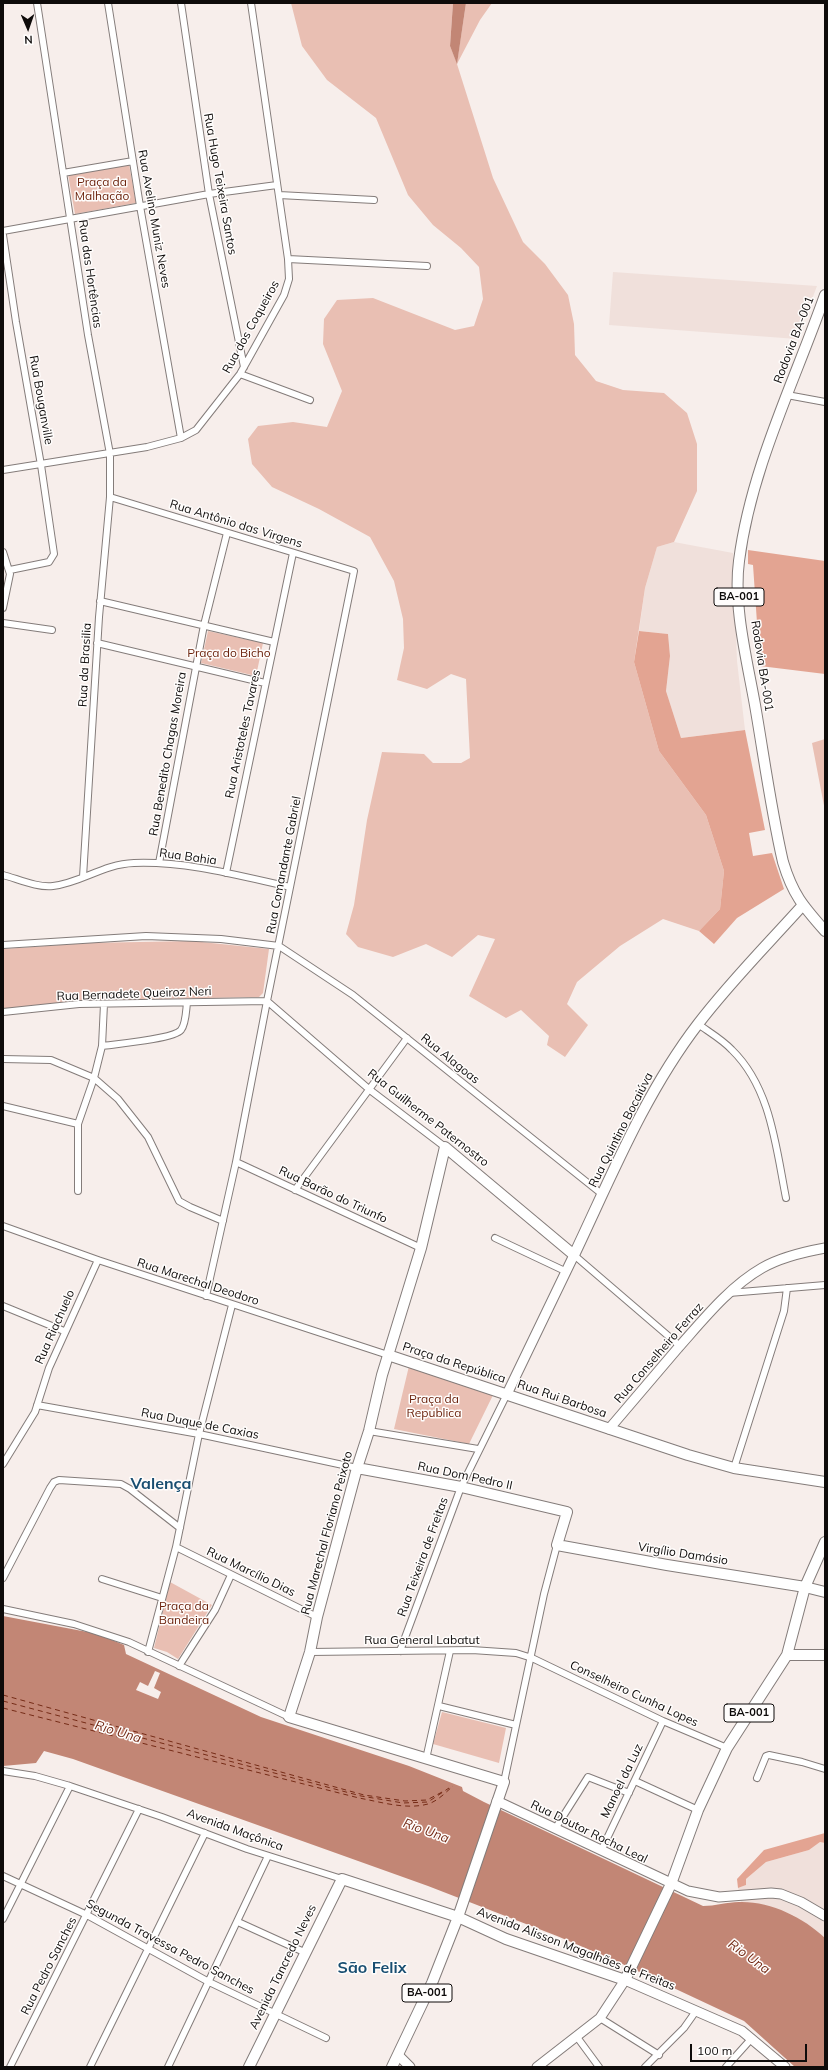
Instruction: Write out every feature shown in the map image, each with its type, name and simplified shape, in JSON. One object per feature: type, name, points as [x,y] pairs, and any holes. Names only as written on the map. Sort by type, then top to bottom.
[{"type":"main road","name":"Rodovia BA-001","points":[[802,906],[787,876],[778,840],[743,634],[738,563],[748,510],[787,395],[825,295]]},
{"type":"main road","name":"BA-001","points":[[802,906],[825,931]]},
{"type":"main road","name":"Rua Quintino Bocaiúva","points":[[574,1255],[663,1076],[698,1024],[735,979],[802,906]]},
{"type":"main road","name":"Rua Marechal Floriano Peixoto","points":[[289,1717],[310,1652],[317,1617],[357,1468],[369,1431],[388,1355],[421,1248],[445,1147]]},
{"type":"main road","name":"Rua Guilherme Paternostro","points":[[445,1147],[574,1255]]},
{"type":"main road","name":"Praça da República","points":[[388,1355],[507,1394]]},
{"type":"main road","name":"Rua Rui Barbosa","points":[[507,1394],[608,1429],[734,1468],[825,1482]]},
{"type":"main road","name":"Rua Dom Pedro II","points":[[357,1468],[460,1487],[567,1512],[557,1545]]},
{"type":"main road","name":"BA-001","points":[[627,1975],[670,1886],[698,1810],[727,1748],[787,1655],[805,1587],[825,1542]]},
{"type":"main road","name":"Virgílio Damásio","points":[[557,1545],[667,1565],[805,1587],[825,1592]]},
{"type":"main road","points":[[787,1655],[825,1655]]},
{"type":"main road","points":[[289,1717],[504,1782],[458,1917]]},
{"type":"main road","name":"Avenida Maçônica","points":[[342,1879],[458,1917]]},
{"type":"main road","name":"Avenida Tancredo Neves","points":[[249,2067],[304,1952],[342,1879]]},
{"type":"main road","name":"BA-001","points":[[392,2067],[432,1983],[458,1917]]},
{"type":"main road","name":"Avenida Alisson Magalhães de Freitas","points":[[458,1917],[506,1939],[627,1975]]},
{"type":"street","name":"Rua das Hortências","points":[[37,3],[88,335],[110,454]]},
{"type":"street","name":"Rua Avelino Muniz Neves","points":[[108,3],[140,206],[181,438]]},
{"type":"street","name":"Rua Hugo Teixeira Santos","points":[[181,3],[209,194],[244,367]]},
{"type":"street","name":"Rua dos Coqueiros","points":[[3,470],[110,454],[181,438],[191,434],[201,425],[240,374],[284,295],[289,279],[288,259],[251,3]]},
{"type":"street","points":[[63,173],[133,161]]},
{"type":"street","points":[[3,231],[209,194],[277,185]]},
{"type":"street","points":[[279,195],[374,200]]},
{"type":"street","name":"Rua Bouganville","points":[[3,235],[16,322],[41,465],[54,554],[50,561],[10,570]]},
{"type":"street","points":[[288,259],[427,266]]},
{"type":"street","points":[[240,374],[310,400]]},
{"type":"street","points":[[787,395],[825,402]]},
{"type":"street","name":"Rua da Brasilia","points":[[83,877],[100,600],[110,497],[110,454]]},
{"type":"street","name":"Rua Antônio das Virgens","points":[[110,497],[354,572]]},
{"type":"street","name":"Rua Benedito Chagas Moreira","points":[[159,863],[195,666],[227,533]]},
{"type":"street","points":[[3,552],[10,570],[3,608]]},
{"type":"street","name":"Rua Aristoteles Tavares","points":[[226,873],[293,552]]},
{"type":"street","name":"Rua Comandante Gabriel","points":[[206,1296],[236,1162],[354,572]]},
{"type":"street","points":[[100,600],[274,642]]},
{"type":"street","points":[[3,623],[52,630]]},
{"type":"street","points":[[97,643],[265,683]]},
{"type":"street","name":"Rua Bahia","points":[[3,875],[51,886],[120,864],[159,863],[226,873],[290,886]]},
{"type":"street","points":[[3,945],[146,936],[221,939],[279,946]]},
{"type":"street","name":"Rua Alagoas","points":[[279,946],[352,995],[603,1195]]},
{"type":"street","name":"Rua Bernadete Queiroz Neri","points":[[3,1012],[79,1004],[267,1001]]},
{"type":"street","name":"Rua Guilherme Paternostro","points":[[267,1001],[370,1090],[445,1147]]},
{"type":"street","points":[[102,1046],[159,1037],[179,1032],[184,1026],[186,1003]]},
{"type":"street","points":[[78,1191],[78,1124],[94,1078],[102,1046],[104,1004]]},
{"type":"street","points":[[698,1024],[732,1049],[756,1082],[771,1125],[786,1198]]},
{"type":"street","points":[[295,1190],[407,1038]]},
{"type":"street","points":[[3,1059],[51,1060],[94,1078],[118,1099],[148,1137],[179,1201],[190,1208],[223,1221]]},
{"type":"street","points":[[3,1106],[78,1124]]},
{"type":"street","name":"Rua Barão do Triunfo","points":[[236,1162],[421,1248]]},
{"type":"street","name":"Rua Marechal Deodoro","points":[[3,1226],[232,1305],[388,1355]]},
{"type":"street","points":[[495,1238],[567,1272]]},
{"type":"street","name":"Rua Conselheiro Ferraz","points":[[608,1429],[706,1316],[729,1293],[760,1270],[782,1258],[825,1248]]},
{"type":"street","points":[[574,1255],[680,1346]]},
{"type":"street","name":"Rua Quintino Bocaiúva","points":[[507,1394],[574,1255]]},
{"type":"street","name":"Rua Riachuelo","points":[[3,1464],[6,1455],[30,1421],[64,1331],[98,1260]]},
{"type":"street","points":[[729,1293],[825,1285]]},
{"type":"street","points":[[734,1468],[784,1311],[787,1288]]},
{"type":"street","points":[[148,1652],[176,1547],[199,1434],[232,1305]]},
{"type":"street","points":[[3,1306],[64,1331]]},
{"type":"street","name":"Praça da República","points":[[478,1449],[507,1394]]},
{"type":"street","name":"Rua Duque de Caxias","points":[[37,1405],[199,1434],[357,1468]]},
{"type":"street","points":[[369,1431],[478,1449]]},
{"type":"street","name":"Rua Teixeira de Freitas","points":[[400,1651],[460,1487],[478,1449]]},
{"type":"street","points":[[3,1578],[50,1488],[54,1482],[59,1480],[121,1484],[135,1492],[180,1528]]},
{"type":"street","points":[[504,1782],[532,1658],[544,1594],[557,1545]]},
{"type":"street","name":"Rua Marcílio Dias","points":[[176,1547],[317,1617]]},
{"type":"street","points":[[179,1666],[215,1610],[231,1574]]},
{"type":"street","points":[[102,1578],[162,1598]]},
{"type":"street","points":[[3,1609],[74,1624],[109,1634],[289,1717]]},
{"type":"street","points":[[426,1759],[450,1651]]},
{"type":"street","name":"Rua General Labatut","points":[[310,1652],[494,1651],[532,1658]]},
{"type":"street","name":"Conselheiro Cunha Lopes","points":[[532,1658],[663,1721],[727,1748]]},
{"type":"street","points":[[439,1706],[516,1725]]},
{"type":"street","name":"Manoel da Luz","points":[[601,1851],[663,1721]]},
{"type":"street","points":[[757,1778],[766,1756],[769,1755],[802,1762],[825,1769]]},
{"type":"street","name":"Avenida Maçônica","points":[[3,1771],[35,1776],[70,1786],[139,1809],[268,1856],[342,1879]]},
{"type":"street","points":[[555,1829],[588,1777],[629,1793]]},
{"type":"street","points":[[635,1781],[698,1810]]},
{"type":"street","points":[[3,1919],[70,1786]]},
{"type":"street","name":"Rua Doutor Rocha Leal","points":[[496,1803],[555,1829],[670,1886],[688,1892],[719,1898],[771,1893],[781,1894],[801,1902],[825,1916]]},
{"type":"street","name":"Rua Pedro Sanches","points":[[10,2067],[139,1809]]},
{"type":"street","points":[[90,2067],[147,1948],[205,1833]]},
{"type":"street","points":[[168,2067],[207,1981],[238,1922],[268,1856]]},
{"type":"street","name":"Segunda Travessa Pedro Sanches","points":[[3,1876],[87,1915],[207,1981],[326,2038]]},
{"type":"street","points":[[238,1922],[304,1952]]},
{"type":"street","points":[[537,2067],[600,2018],[627,1975]]},
{"type":"street","name":"Avenida Alisson Magalhães de Freitas","points":[[627,1975],[696,2011],[728,2024],[752,2038],[785,2067]]},
{"type":"street","points":[[645,2067],[684,2028],[696,2011]]},
{"type":"street","points":[[600,2018],[659,2054]]},
{"type":"street","points":[[577,2037],[599,2067]]},
{"type":"street","points":[[726,2067],[752,2038]]},
{"type":"street","points":[[398,2056],[410,2067]]},
{"type":"shaded area","points":[[613,272],[817,286],[797,339],[609,325]]},
{"type":"shaded area","points":[[674,542],[733,553],[737,661],[745,730],[681,738],[666,691],[670,656],[668,634],[639,631],[645,588],[657,547]]},
{"type":"shaded area","points":[[748,550],[825,561],[825,674],[760,666],[753,565],[748,564]]},
{"type":"shaded area","points":[[639,631],[668,634],[670,656],[666,691],[681,738],[745,730],[765,830],[749,833],[753,856],[772,853],[784,889],[737,918],[714,944],[699,931],[720,909],[724,871],[706,815],[659,751],[634,662]]},
{"type":"shaded area","points":[[825,1833],[825,1843],[820,1842],[809,1850],[766,1862],[746,1879],[746,1885],[738,1888],[737,1879],[764,1850]]},
{"type":"shaded area","points":[[820,1842],[825,1843],[825,1938],[793,1915],[767,1906],[741,1902],[738,1888],[746,1885],[746,1879],[766,1862],[809,1850]]},
{"type":"green space","points":[[291,3],[453,3],[450,46],[457,63],[466,3],[492,3],[480,20],[457,64],[493,178],[523,242],[545,264],[568,295],[574,324],[575,355],[596,381],[623,390],[664,393],[687,413],[697,444],[697,491],[674,542],[657,547],[645,588],[634,662],[659,751],[706,815],[724,871],[720,909],[699,931],[663,919],[620,946],[577,982],[567,1004],[588,1025],[565,1057],[547,1045],[549,1036],[521,1010],[506,1018],[469,996],[495,939],[478,935],[452,957],[426,944],[393,957],[358,947],[346,934],[354,905],[367,820],[382,752],[424,754],[433,763],[461,763],[470,758],[466,679],[451,674],[427,689],[397,680],[404,648],[403,619],[394,581],[370,537],[319,509],[272,487],[252,464],[248,439],[258,426],[293,422],[327,427],[342,391],[323,344],[324,319],[337,300],[373,298],[455,330],[474,326],[483,299],[479,267],[461,248],[433,225],[408,195],[376,118],[327,80],[302,46]]},
{"type":"green space","name":"Praça da Malhação","points":[[129,164],[136,203],[75,214],[68,174]]},
{"type":"green space","name":"Praça do Bicho","points":[[208,631],[263,643],[256,676],[201,663]]},
{"type":"green space","points":[[825,739],[825,811],[812,743]]},
{"type":"green space","points":[[192,941],[269,949],[263,993],[259,997],[154,999],[53,1004],[3,1009],[3,949],[88,943]]},
{"type":"green space","name":"Praça da Republica","points":[[409,1366],[494,1393],[469,1444],[394,1429]]},
{"type":"green space","name":"Praça da Bandeira","points":[[170,1582],[212,1605],[178,1659],[167,1652],[154,1648]]},
{"type":"green space","points":[[442,1712],[506,1728],[499,1763],[433,1744]]},
{"type":"water","points":[[453,3],[466,3],[457,64],[450,46]]},
{"type":"water","name":"Rio Una","points":[[3,1616],[98,1634],[124,1645],[126,1654],[261,1717],[409,1766],[462,1787],[463,1791],[484,1802],[703,1906],[734,1902],[751,1902],[774,1907],[807,1923],[825,1938],[825,2067],[795,2067],[744,2021],[616,1961],[557,1936],[428,1886],[73,1759],[44,1751],[36,1763],[3,1766]]},
{"type":"pier","points":[[155,1671],[160,1673],[154,1688],[161,1692],[158,1699],[136,1690],[140,1682],[148,1686]]},
{"type":"ferry route","points":[[3,1695],[364,1795],[405,1801],[427,1800],[444,1791]]},
{"type":"ferry route","points":[[3,1701],[361,1796],[403,1803],[428,1802],[449,1788]]},
{"type":"ferry route","points":[[3,1708],[359,1798],[402,1806],[420,1806],[432,1803],[453,1786]]},
{"type":"district","name":"Valença","points":[[161,1484]]},
{"type":"district","name":"São Felix","points":[[372,1968]]}]
